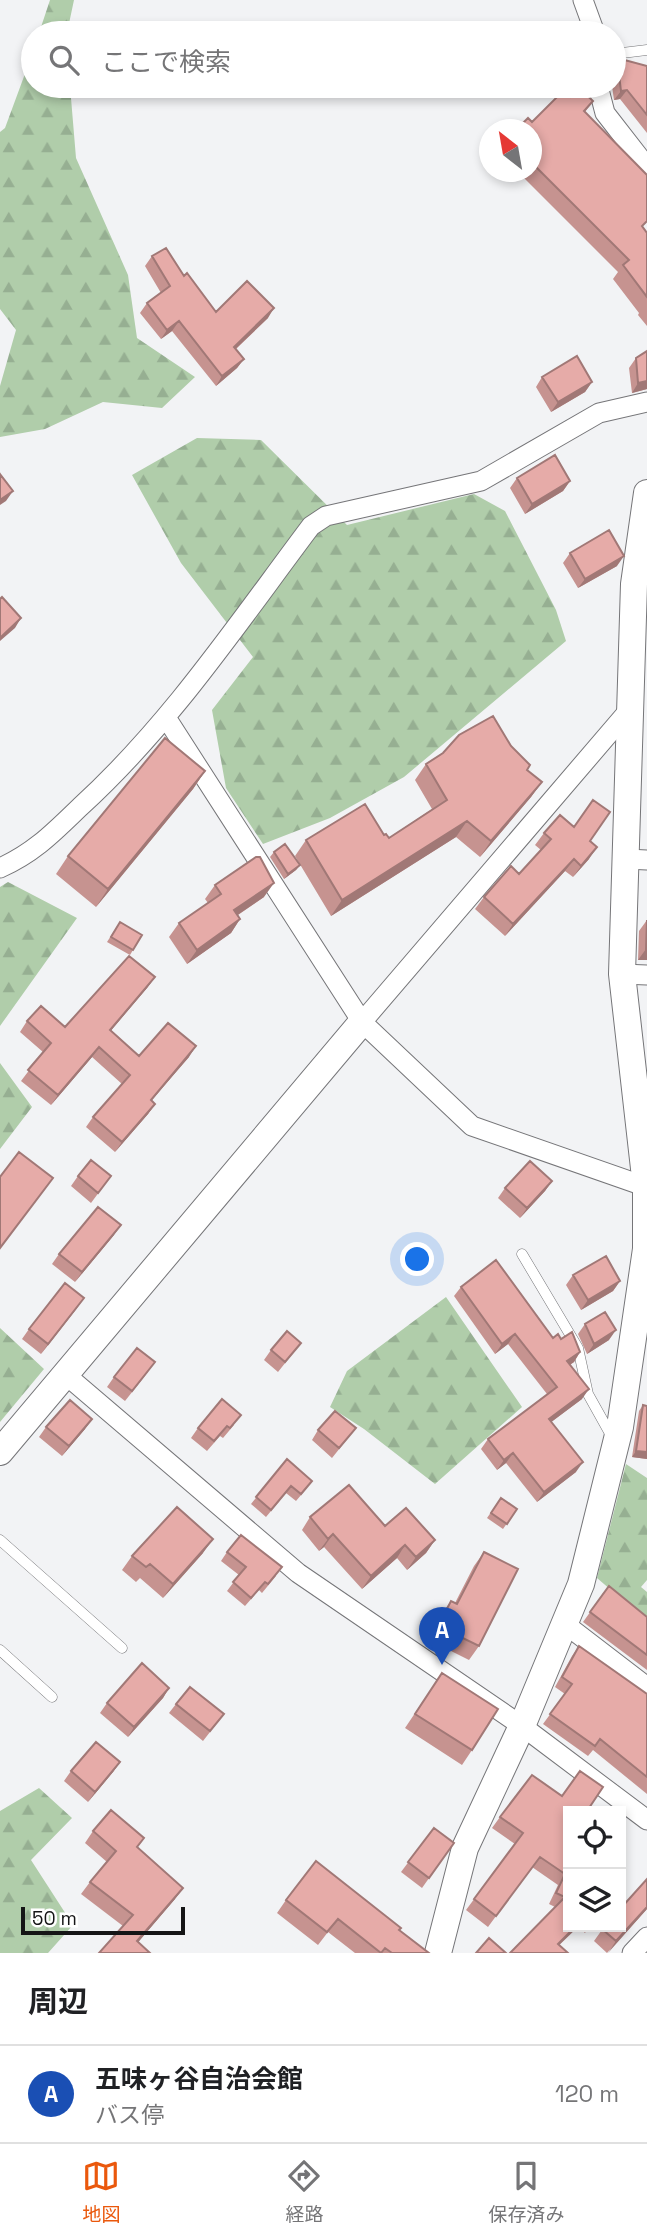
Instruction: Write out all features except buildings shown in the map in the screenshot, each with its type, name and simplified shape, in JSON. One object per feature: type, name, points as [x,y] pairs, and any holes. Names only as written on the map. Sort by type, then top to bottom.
[{"type":"street","points":[[583,0],[591,21]]},
{"type":"street","points":[[601,98],[605,113],[647,167]]},
{"type":"street","points":[[0,868],[28,856],[105,785],[166,719],[311,526],[326,516],[481,481],[600,413],[647,402]]},
{"type":"street","points":[[439,1953],[465,1848],[522,1726],[582,1584],[616,1445],[646,1249],[647,1186],[634,975],[637,860],[630,709],[647,494]]},
{"type":"street","points":[[0,1452],[630,709]]},
{"type":"street","points":[[166,719],[362,1022],[472,1126],[647,1186]]},
{"type":"street","points":[[66,1375],[298,1573],[522,1726],[647,1820]]},
{"type":"street","points":[[565,1624],[647,1687]]},
{"type":"street","points":[[632,1953],[647,1937]]},
{"type":"lane","points":[[626,53],[647,50]]},
{"type":"lane","points":[[522,1254],[579,1348],[588,1394],[616,1445]]},
{"type":"lane","points":[[0,1539],[122,1648]]},
{"type":"lane","points":[[0,1650],[52,1697]]},
{"type":"green space","points":[[50,0],[74,0],[70,21],[43,21]]},
{"type":"green space","points":[[21,85],[21,98],[71,98],[76,158],[128,275],[137,338],[195,377],[162,408],[103,402],[45,429],[0,437],[0,386],[16,330],[0,309],[0,132],[5,128]]},
{"type":"green space","points":[[197,438],[261,440],[347,525],[474,494],[505,511],[556,610],[566,641],[404,777],[330,818],[263,844],[226,788],[212,710],[253,657],[181,563],[132,475]]},
{"type":"green space","points":[[8,882],[77,918],[0,1026],[0,887]]},
{"type":"green space","points":[[0,1063],[32,1107],[0,1149]]},
{"type":"green space","points":[[446,1297],[522,1407],[435,1484],[364,1429],[330,1407],[347,1371]]},
{"type":"green space","points":[[0,1328],[44,1369],[0,1422]]},
{"type":"green space","points":[[626,1464],[647,1478],[647,1580],[641,1587],[647,1592],[647,1621],[597,1578]]},
{"type":"green space","points":[[39,1788],[72,1818],[31,1860],[73,1925],[48,1953],[0,1953],[0,1811]]},
{"type":"place","name":"五味ヶ谷自治会館","points":[[442,1665]]}]
